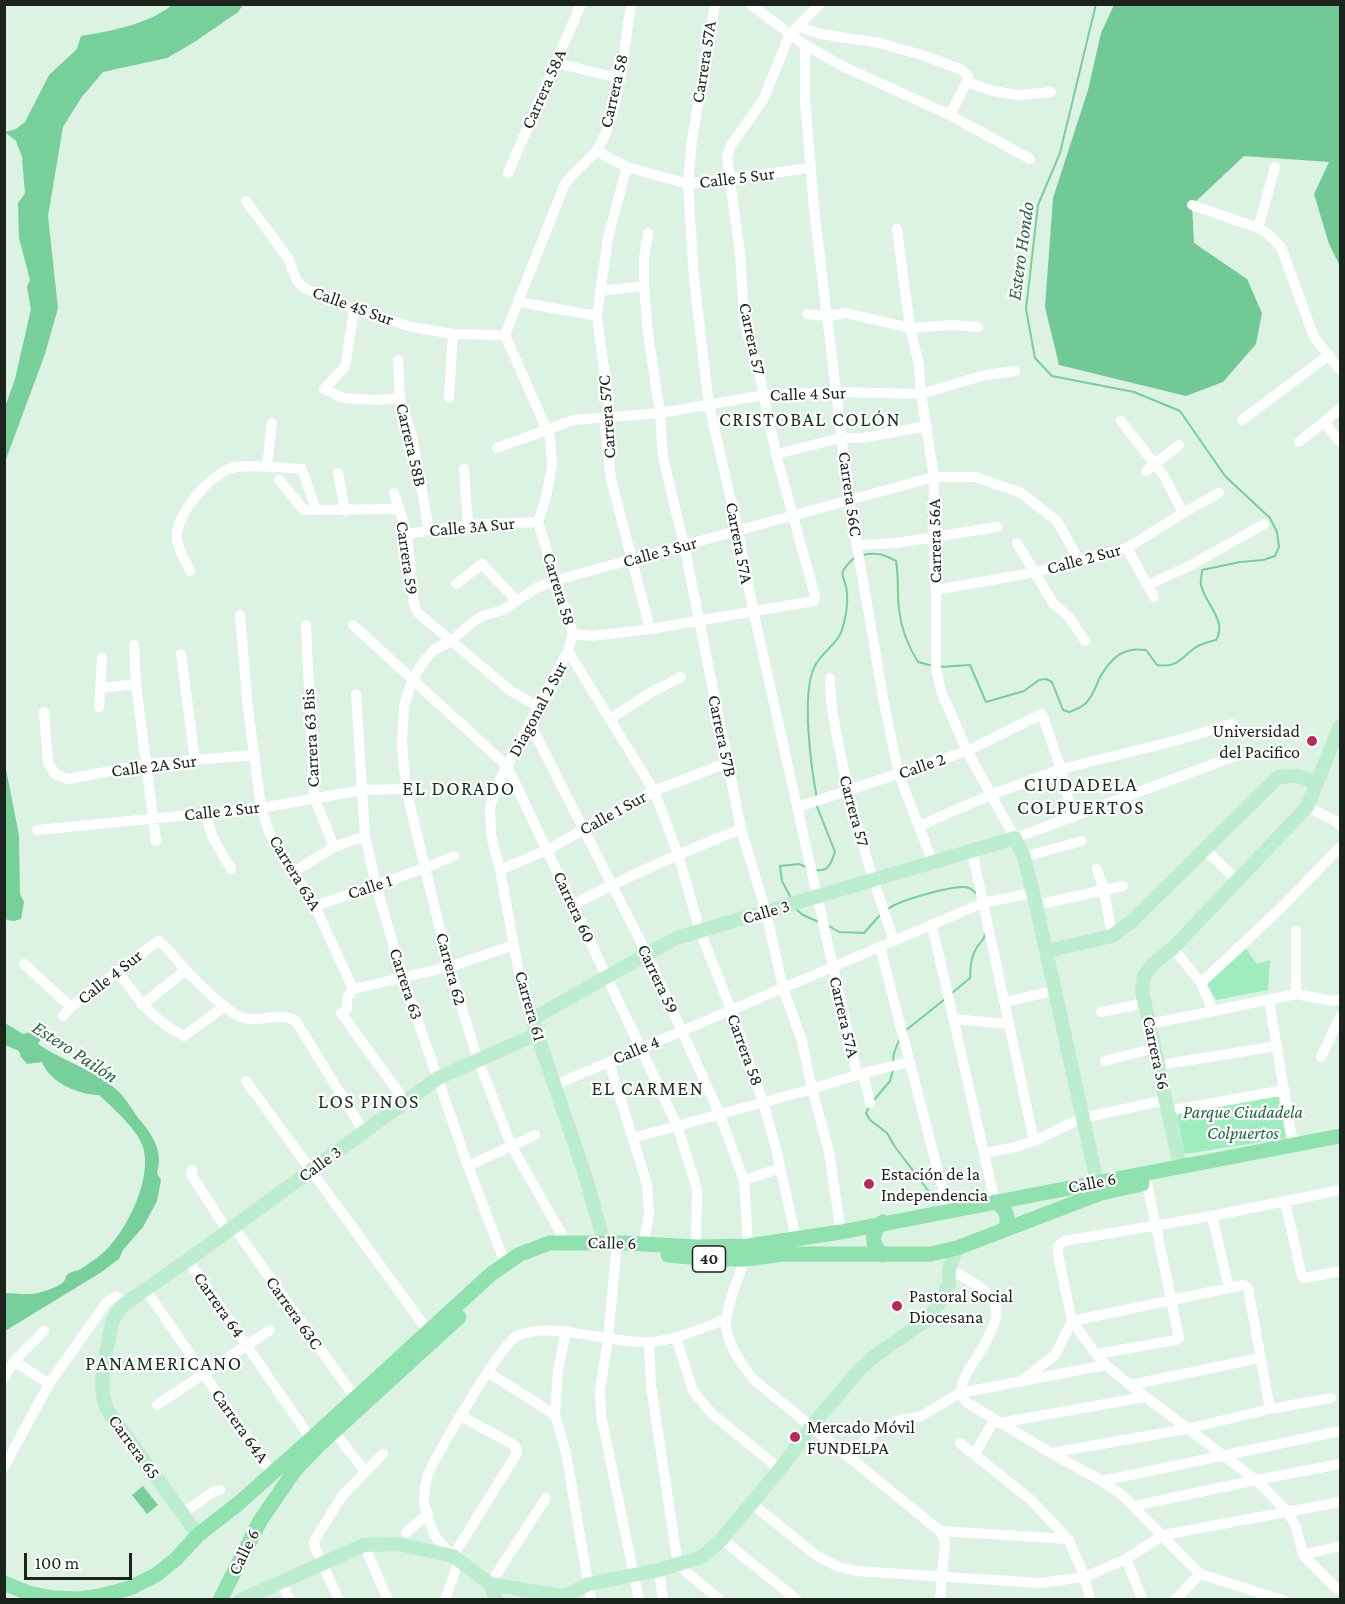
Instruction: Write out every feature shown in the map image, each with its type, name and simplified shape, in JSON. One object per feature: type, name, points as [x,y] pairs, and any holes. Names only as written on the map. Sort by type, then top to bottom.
[{"type":"highway","name":"Calle 6","points":[[4,1583],[44,1598],[79,1599],[130,1588],[156,1575],[176,1559],[198,1534],[239,1503],[505,1263],[534,1248],[550,1243],[566,1242],[712,1259],[796,1239],[1341,1136]]},
{"type":"highway","name":"Calle 6","points":[[220,1599],[260,1521],[295,1470],[510,1271],[536,1257],[562,1251],[645,1244],[784,1254],[931,1254],[957,1248],[1101,1193],[1341,1145]]},
{"type":"highway","points":[[995,1202],[1007,1212],[1006,1228]]},
{"type":"highway","points":[[883,1222],[875,1229],[872,1238],[875,1248],[883,1254]]},
{"type":"highway","points":[[239,1503],[248,1506],[260,1521]]},
{"type":"main road","points":[[1173,948],[1307,807],[1341,726]]},
{"type":"main road","points":[[1047,951],[1112,936],[1131,922],[1278,777],[1298,776],[1317,783]]},
{"type":"main road","points":[[1015,838],[1024,857],[1047,951],[1053,991],[1097,1182]]},
{"type":"main road","name":"Calle 3","points":[[532,1019],[675,938],[1015,838]]},
{"type":"main road","name":"Carrera 56","points":[[1173,948],[1152,965],[1144,976],[1142,991],[1160,1065],[1180,1166]]},
{"type":"main road","name":"Carrera 61","points":[[532,1019],[610,1248]]},
{"type":"main road","name":"Calle 3","points":[[116,1314],[126,1303],[231,1230],[438,1078],[537,1034]]},
{"type":"main road","points":[[238,1599],[364,1545],[398,1544],[456,1558],[490,1584],[559,1598],[589,1584],[635,1576],[702,1557],[722,1539],[860,1369],[925,1321],[941,1301],[949,1284],[949,1269],[957,1248]]},
{"type":"main road","points":[[931,1254],[949,1269]]},
{"type":"main road","name":"Carrera 65","points":[[116,1314],[112,1322],[102,1389],[103,1402],[198,1534]]},
{"type":"main road","points":[[490,1584],[497,1599]]},
{"type":"street","name":"Carrera 58A","points":[[508,173],[581,4]]},
{"type":"street","name":"Carrera 58","points":[[505,335],[564,186],[572,174],[596,151],[605,134],[614,105],[631,4]]},
{"type":"street","name":"Carrera 57A","points":[[715,4],[692,140],[688,184],[694,279],[709,405],[832,967],[860,1074],[870,1103]]},
{"type":"street","points":[[794,30],[820,4]]},
{"type":"street","points":[[758,7],[794,30],[805,45],[842,66],[950,115],[1030,159]]},
{"type":"street","points":[[794,30],[880,43],[962,70],[968,76],[967,82],[950,115]]},
{"type":"street","name":"Carrera 57","points":[[753,610],[814,601],[815,596],[776,454],[759,368],[748,337],[727,157],[731,145],[763,100],[794,30]]},
{"type":"street","name":"Carrera 56C","points":[[805,45],[805,100],[811,168],[849,500],[899,775],[933,863]]},
{"type":"street","points":[[556,63],[619,78]]},
{"type":"street","points":[[967,82],[993,91],[1018,95],[1051,92]]},
{"type":"street","name":"Calle 5 Sur","points":[[596,151],[627,167],[688,184],[811,168]]},
{"type":"street","name":"Carrera 57C","points":[[627,167],[608,237],[597,316],[609,407],[605,428],[611,479],[650,629]]},
{"type":"street","points":[[1258,228],[1275,167]]},
{"type":"street","name":"Calle 4S Sur","points":[[246,201],[288,258],[297,281],[304,288],[354,309],[412,327],[453,334],[505,335]]},
{"type":"street","points":[[1191,205],[1258,228],[1281,247],[1314,337],[1341,370]]},
{"type":"street","name":"Carrera 56A","points":[[897,229],[910,328],[920,365],[921,394],[934,477],[936,668],[941,691],[967,751],[1015,838]]},
{"type":"street","name":"Carrera 57B","points":[[648,233],[644,258],[644,286],[648,334],[660,413],[663,457],[684,545],[741,829],[766,912],[783,988],[802,1041],[829,1152],[841,1232]]},
{"type":"street","points":[[600,291],[644,286]]},
{"type":"street","points":[[519,302],[597,316]]},
{"type":"street","points":[[354,309],[345,367],[324,388],[343,398],[376,400],[400,398]]},
{"type":"street","points":[[807,314],[827,316],[846,313],[910,328],[952,325],[978,327]]},
{"type":"street","points":[[449,398],[453,334]]},
{"type":"street","points":[[505,335],[550,437],[552,466],[538,522]]},
{"type":"street","points":[[1242,420],[1329,355]]},
{"type":"street","name":"Carrera 58B","points":[[398,360],[400,398],[412,436],[429,530]]},
{"type":"street","name":"Calle 4 Sur","points":[[497,448],[573,420],[660,413],[764,395],[835,392],[921,394],[985,375],[1015,371]]},
{"type":"street","points":[[1299,442],[1341,410]]},
{"type":"street","points":[[1121,421],[1151,468],[1164,476],[1183,513]]},
{"type":"street","points":[[267,466],[272,423]]},
{"type":"street","points":[[1325,423],[1341,442]]},
{"type":"street","points":[[776,454],[841,438],[863,438],[927,426]]},
{"type":"street","points":[[1151,468],[1179,445]]},
{"type":"street","points":[[190,571],[180,549],[177,532],[199,491],[230,468],[267,466],[302,469],[310,510]]},
{"type":"street","points":[[464,469],[468,525]]},
{"type":"street","points":[[338,473],[345,511]]},
{"type":"street","name":"Calle 3 Sur","points":[[412,678],[434,650],[482,616],[503,610],[536,588],[557,580],[934,477],[976,477],[1021,492],[1057,521],[1079,560]]},
{"type":"street","points":[[279,480],[310,510],[400,509]]},
{"type":"street","name":"Carrera 59","points":[[394,493],[406,534],[414,605],[418,613],[511,691],[539,707]]},
{"type":"street","name":"Calle 2 Sur","points":[[936,590],[1036,572],[1127,548],[1219,493]]},
{"type":"street","name":"Carrera 58","points":[[538,522],[573,634],[568,651],[654,791],[678,854],[700,931],[763,1102],[781,1168],[796,1239]]},
{"type":"street","name":"Calle 3A Sur","points":[[406,534],[468,525],[538,522]]},
{"type":"street","points":[[1148,585],[1191,565],[1264,524]]},
{"type":"street","points":[[857,545],[896,543],[997,527]]},
{"type":"street","points":[[1017,543],[1053,603],[1069,617],[1085,641]]},
{"type":"street","points":[[1127,548],[1154,597]]},
{"type":"street","points":[[456,584],[482,564],[517,601]]},
{"type":"street","points":[[573,634],[592,636],[650,629],[753,610]]},
{"type":"street","name":"Carrera 63A","points":[[240,615],[247,700],[261,808],[269,832],[315,906],[353,989]]},
{"type":"street","name":"Carrera 63 Bis","points":[[306,625],[314,798],[334,847]]},
{"type":"street","name":"Carrera 60","points":[[353,625],[507,766],[677,1125],[697,1189],[696,1247]]},
{"type":"street","points":[[134,645],[135,684],[156,841]]},
{"type":"street","name":"Diagonal 2 Sur","points":[[507,766],[568,651]]},
{"type":"street","points":[[181,654],[195,760]]},
{"type":"street","points":[[99,707],[102,658]]},
{"type":"street","points":[[609,720],[650,693],[681,677]]},
{"type":"street","name":"Carrera 62","points":[[412,678],[404,706],[402,744],[406,789],[449,967],[478,1060],[512,1147],[566,1242]]},
{"type":"street","name":"Carrera 57","points":[[830,678],[830,695],[847,791],[873,880],[894,941]]},
{"type":"street","points":[[101,688],[135,684]]},
{"type":"street","name":"Carrera 63","points":[[356,694],[365,836],[376,885],[403,978],[468,1167],[505,1263]]},
{"type":"street","name":"Calle 2A Sur","points":[[44,712],[48,762],[55,774],[68,779],[147,764],[254,755]]},
{"type":"street","name":"Calle 2","points":[[798,807],[967,751],[1042,714],[1061,769]]},
{"type":"street","name":"Carrera 59","points":[[530,724],[647,954],[719,1113],[744,1180],[747,1252]]},
{"type":"street","points":[[919,826],[990,795],[1061,769],[1175,741],[1232,724]]},
{"type":"street","points":[[1015,838],[1238,755]]},
{"type":"street","name":"Calle 1 Sur","points":[[500,870],[547,850],[654,791],[729,762]]},
{"type":"street","name":"Carrera 61","points":[[507,766],[498,783],[490,807],[491,835],[500,870],[519,973],[532,1019]]},
{"type":"street","points":[[1061,769],[1073,818]]},
{"type":"street","name":"Calle 2 Sur","points":[[37,830],[261,808],[363,790],[406,789]]},
{"type":"street","points":[[1307,807],[1336,821],[1341,826]]},
{"type":"street","points":[[205,812],[212,836],[231,869]]},
{"type":"street","points":[[573,905],[612,884],[678,854],[741,829]]},
{"type":"street","points":[[295,871],[334,847],[365,836]]},
{"type":"street","points":[[1024,857],[1082,841]]},
{"type":"street","points":[[1201,984],[1341,848]]},
{"type":"street","points":[[1204,849],[1238,881]]},
{"type":"street","points":[[972,851],[1034,1141]]},
{"type":"street","points":[[425,868],[454,856]]},
{"type":"street","name":"Calle 1","points":[[315,906],[425,868]]},
{"type":"street","points":[[1097,869],[1104,890],[1112,936]]},
{"type":"street","name":"Calle 4","points":[[555,1085],[983,903],[1104,890],[1123,885]]},
{"type":"street","points":[[932,925],[995,1202]]},
{"type":"street","points":[[1296,931],[1296,994]]},
{"type":"street","name":"Calle 4 Sur","points":[[63,1017],[71,1007],[158,941],[186,970]]},
{"type":"street","points":[[405,1101],[341,1013],[347,1009],[347,998],[353,989],[449,967],[514,945]]},
{"type":"street","points":[[880,947],[948,1210]]},
{"type":"street","points":[[1173,948],[1201,984],[1213,1011]]},
{"type":"street","points":[[24,964],[71,1007]]},
{"type":"street","points":[[142,1005],[186,970],[240,1017],[249,1019],[290,1017],[296,1021],[364,1132]]},
{"type":"street","points":[[117,972],[142,1005],[165,1027],[184,1036],[225,1006]]},
{"type":"street","points":[[1005,1002],[1053,991]]},
{"type":"street","points":[[1150,1024],[1296,994],[1332,1001],[1341,999]]},
{"type":"street","points":[[1269,1000],[1293,1145]]},
{"type":"street","points":[[1101,1012],[1145,1003]]},
{"type":"street","points":[[1321,1058],[1341,1017]]},
{"type":"street","points":[[953,1019],[1009,1024]]},
{"type":"street","points":[[1160,1065],[1277,1046]]},
{"type":"street","points":[[1105,1061],[1155,1048]]},
{"type":"street","points":[[609,1062],[647,1184],[649,1212],[645,1244]]},
{"type":"street","points":[[633,1138],[910,1062]]},
{"type":"street","points":[[246,1081],[428,1331]]},
{"type":"street","points":[[984,1153],[1034,1141],[1082,1119],[1167,1105],[1285,1090]]},
{"type":"street","points":[[468,1167],[535,1135]]},
{"type":"street","points":[[744,1180],[781,1168]]},
{"type":"street","points":[[192,1170],[191,1174],[231,1230]]},
{"type":"street","points":[[1096,1354],[1176,1340],[1180,1335],[1147,1183]]},
{"type":"street","points":[[1341,1190],[1212,1216],[1064,1240],[1058,1246],[1072,1321],[1096,1354],[1106,1365],[1186,1430],[1256,1480],[1288,1512],[1296,1527],[1303,1555],[1341,1592]]},
{"type":"street","points":[[1285,1201],[1302,1277],[1341,1271]]},
{"type":"street","points":[[1212,1216],[1229,1288]]},
{"type":"street","name":"Carrera 63C","points":[[231,1230],[355,1398]]},
{"type":"street","points":[[610,1248],[608,1340],[600,1390],[601,1414],[639,1599]]},
{"type":"street","points":[[747,1252],[726,1319],[727,1330],[739,1362],[754,1380],[940,1531],[945,1542],[940,1599]]},
{"type":"street","name":"Carrera 64","points":[[188,1260],[311,1438]]},
{"type":"street","points":[[949,1269],[978,1285],[989,1294],[995,1303],[998,1317],[990,1337],[962,1381],[960,1394],[966,1402],[1101,1480],[1134,1506],[1178,1554],[1200,1574],[1283,1599]]},
{"type":"street","points":[[1072,1321],[1243,1285],[1248,1288],[1270,1409]]},
{"type":"street","name":"Carrera 64A","points":[[146,1290],[272,1473]]},
{"type":"street","points":[[4,1467],[49,1384],[112,1297],[118,1296],[126,1303]]},
{"type":"street","points":[[456,1558],[436,1537],[424,1502],[427,1477],[437,1455],[488,1372],[504,1347],[516,1336],[532,1332],[566,1330],[608,1340],[649,1342],[726,1319]]},
{"type":"street","points":[[1020,1382],[1055,1355],[1072,1321]]},
{"type":"street","points":[[157,1405],[270,1330]]},
{"type":"street","points":[[566,1330],[558,1370],[555,1415],[566,1453],[591,1599]]},
{"type":"street","points":[[4,1378],[14,1361],[44,1331]]},
{"type":"street","points":[[675,1336],[693,1391],[719,1420],[780,1469]]},
{"type":"street","points":[[649,1342],[651,1386],[678,1565],[720,1599]]},
{"type":"street","points":[[1130,1385],[1260,1358]]},
{"type":"street","points":[[14,1361],[49,1384]]},
{"type":"street","points":[[846,1456],[875,1432],[897,1421],[921,1416],[960,1394],[1106,1365]]},
{"type":"street","points":[[488,1372],[555,1415]]},
{"type":"street","points":[[975,1454],[997,1421],[1145,1397]]},
{"type":"street","points":[[1051,1453],[1186,1430],[1270,1409],[1331,1398]]},
{"type":"street","points":[[445,1599],[456,1558],[517,1453],[512,1444],[461,1416]]},
{"type":"street","points":[[1101,1480],[1341,1431]]},
{"type":"street","points":[[334,1432],[365,1471]]},
{"type":"street","points":[[960,1443],[1031,1500],[1068,1539],[1085,1576],[1090,1599]]},
{"type":"street","points":[[339,1599],[315,1548],[314,1541],[342,1496],[383,1454]]},
{"type":"street","points":[[1134,1506],[1341,1464]]},
{"type":"street","points":[[183,1513],[213,1492],[220,1490]]},
{"type":"street","points":[[490,1584],[546,1498]]},
{"type":"street","points":[[751,1503],[817,1556],[839,1567],[856,1571],[1040,1583],[1085,1576],[1126,1559],[1163,1535],[1341,1502]]},
{"type":"street","points":[[406,1533],[428,1513]]},
{"type":"street","points":[[940,1531],[1068,1539]]},
{"type":"street","points":[[722,1539],[797,1599]]},
{"type":"street","points":[[364,1545],[388,1599]]},
{"type":"street","points":[[1303,1555],[1341,1546]]},
{"type":"street","points":[[1126,1559],[1143,1599]]},
{"type":"street","points":[[659,1570],[663,1599]]},
{"type":"street","points":[[1175,1599],[1200,1574]]},
{"type":"street","points":[[1328,1581],[1341,1578]]},
{"type":"street","points":[[281,1582],[290,1599]]},
{"type":"street","points":[[229,1583],[238,1599]]},
{"type":"green space","points":[[1246,949],[1257,964],[1270,960],[1268,990],[1216,1000],[1207,984]]},
{"type":"green space","name":"Parque Ciudadela Colpuertos","points":[[1278,1095],[1286,1138],[1185,1154],[1176,1113]]},
{"type":"shaded area","points":[[172,5],[243,5],[238,12],[167,58],[103,72],[81,98],[63,127],[48,216],[58,308],[45,354],[5,462],[5,407],[15,379],[31,309],[27,287],[30,280],[19,238],[18,203],[25,193],[22,157],[16,141],[5,132],[16,129],[25,122],[49,75],[77,49],[81,36],[141,22],[163,12]]},
{"type":"shaded area","points":[[1114,5],[1340,5],[1340,266],[1329,244],[1314,194],[1329,162],[1244,156],[1192,205],[1194,243],[1247,279],[1262,313],[1256,344],[1223,382],[1186,396],[1059,365],[1045,307],[1053,198],[1088,90],[1101,33]]},
{"type":"shaded area","points":[[5,764],[19,835],[20,894],[24,902],[21,919],[14,921],[7,920],[5,917]]},
{"type":"shaded area","points":[[5,1023],[23,1034],[36,1032],[41,1039],[38,1044],[110,1084],[125,1098],[156,1144],[159,1158],[157,1173],[161,1180],[157,1201],[143,1227],[123,1250],[119,1259],[5,1331],[5,1293],[32,1294],[57,1286],[65,1280],[66,1276],[80,1270],[97,1258],[117,1237],[134,1208],[140,1192],[145,1161],[143,1147],[136,1134],[99,1095],[83,1093],[58,1082],[42,1062],[27,1064],[19,1051],[5,1045]]},
{"type":"shaded area","points":[[143,1486],[158,1505],[147,1514],[132,1495]]},
{"type":"waterway","name":"Estero Hondo","points":[[939,667],[970,665],[986,702],[1024,691],[1039,680],[1046,679],[1052,682],[1063,710],[1069,712],[1086,703],[1109,664],[1125,652],[1146,650],[1157,665],[1168,665],[1177,662],[1198,646],[1216,640],[1219,633],[1218,619],[1203,592],[1202,570],[1263,560],[1275,556],[1279,547],[1277,532],[1270,518],[1225,476],[1180,411],[1134,392],[1052,376],[1035,358],[1026,309],[1038,205],[1060,153],[1096,4]]},
{"type":"waterway","points":[[862,555],[880,554],[896,561],[901,623],[918,662],[933,666]]},
{"type":"waterway","points":[[817,799],[809,733],[810,683],[819,659],[840,636],[847,598],[843,572],[854,558]]},
{"type":"waterway","points":[[816,804],[835,852],[827,868],[816,870]]},
{"type":"waterway","points":[[791,898],[782,881],[780,866],[799,864],[808,868]]},
{"type":"waterway","points":[[887,910],[914,898],[941,890],[963,887],[977,894]]},
{"type":"waterway","points":[[796,909],[819,922]]},
{"type":"waterway","points":[[827,925],[839,932],[864,933],[880,915]]},
{"type":"waterway","points":[[952,993],[970,978],[973,954],[985,934]]},
{"type":"waterway","points":[[905,1031],[945,999]]},
{"type":"waterway","points":[[893,1061],[900,1038]]},
{"type":"waterway","points":[[874,1100],[890,1081],[893,1070]]},
{"type":"waterway","points":[[869,1107],[866,1113],[870,1120],[887,1133],[933,1197]]},
{"type":"place","name":"Universidad del Pacifico","points":[[1312,741]]},
{"type":"place","name":"Estación de la Independencia","points":[[869,1184]]},
{"type":"place","name":"Pastoral Social Diocesana","points":[[897,1306]]},
{"type":"place","name":"Mercado Móvil FUNDELPA","points":[[795,1437]]},
{"type":"district","name":"CRISTOBAL COLÓN","points":[[810,420]]},
{"type":"district","name":"EL DORADO","points":[[459,789]]},
{"type":"district","name":"CIUDADELA COLPUERTOS","points":[[1081,796]]},
{"type":"district","name":"EL CARMEN","points":[[648,1089]]},
{"type":"district","name":"LOS PINOS","points":[[369,1102]]},
{"type":"district","name":"PANAMERICANO","points":[[164,1364]]},
{"type":"water label","name":"Estero Pailón","points":[[75,1052]]}]
